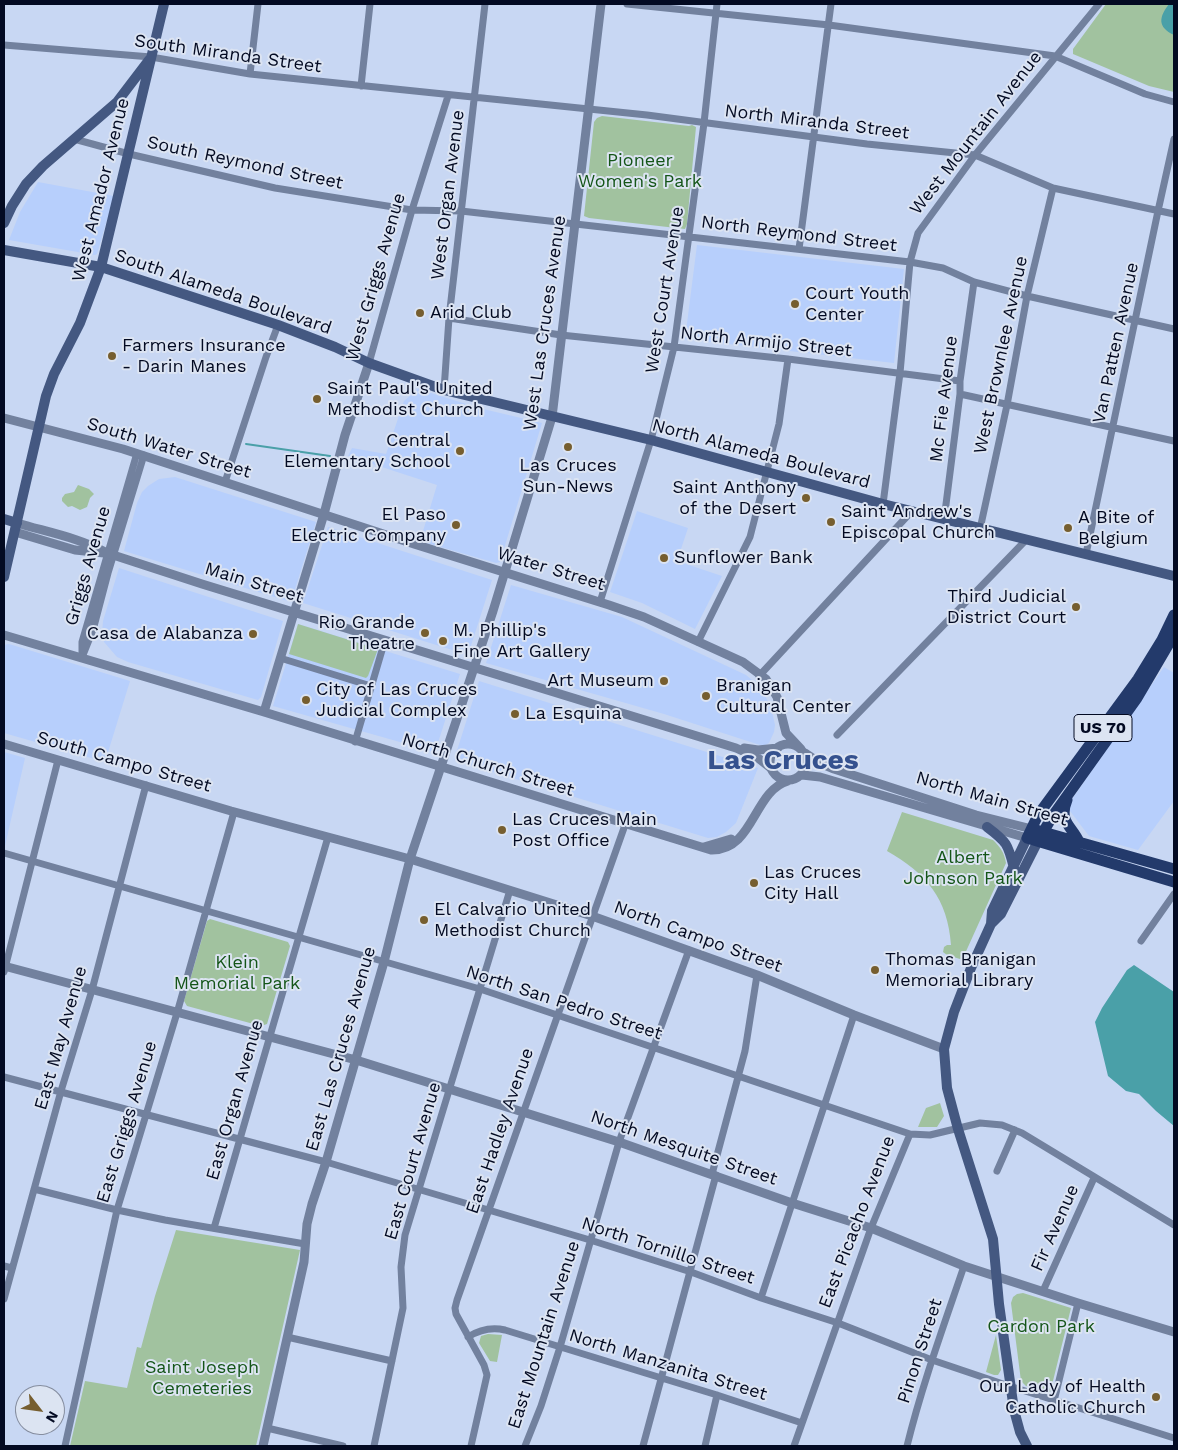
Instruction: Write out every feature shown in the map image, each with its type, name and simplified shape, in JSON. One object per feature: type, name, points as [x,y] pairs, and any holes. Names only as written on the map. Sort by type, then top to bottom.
[{"type":"main road","name":"West Amador Avenue","points":[[4,577],[38,427],[54,374],[80,324],[101,267],[164,4]]},
{"type":"main road","points":[[4,223],[26,184],[43,166],[117,102],[151,57]]},
{"type":"main road","name":"South Alameda Boulevard","points":[[4,250],[101,267],[278,325],[335,347],[369,363]]},
{"type":"main road","name":"North Alameda Boulevard","points":[[369,363],[444,390],[651,440],[912,512],[1174,576]]},
{"type":"main road","points":[[4,518],[16,527]]},
{"type":"main road","points":[[4,528],[16,527]]},
{"type":"main road","name":"US 70","points":[[1035,835],[1038,815],[1138,680],[1162,640],[1174,615]]},
{"type":"main road","name":"US 70","points":[[1070,792],[1137,698],[1174,635]]},
{"type":"main road","points":[[1027,1446],[1020,1432],[1014,1410],[993,1239],[947,1088],[944,1049],[954,1012],[991,924],[992,911],[1014,868],[1035,835],[1070,792]]},
{"type":"main road","points":[[1070,792],[1064,807],[1065,824],[1079,842]]},
{"type":"main road","points":[[987,827],[1007,844],[1014,868]]},
{"type":"main road","points":[[991,924],[1001,914],[1035,835]]},
{"type":"main road","name":"North Main Street","points":[[1035,835],[1079,842],[1174,868]]},
{"type":"main road","name":"North Main Street","points":[[1035,835],[1174,882]]},
{"type":"street","points":[[250,74],[258,4]]},
{"type":"street","points":[[361,86],[370,4]]},
{"type":"street","name":"West Organ Avenue","points":[[444,390],[460,211],[485,4]]},
{"type":"street","name":"West Las Cruces Avenue","points":[[474,668],[552,417],[601,4]]},
{"type":"street","points":[[627,4],[829,25],[1055,56],[1145,94],[1174,102]]},
{"type":"street","name":"West Court Avenue","points":[[600,602],[651,440],[674,347],[690,236],[717,4]]},
{"type":"street","points":[[799,249],[831,4]]},
{"type":"street","name":"West Mountain Avenue","points":[[883,504],[900,373],[910,262],[918,233],[975,156],[1099,4]]},
{"type":"street","name":"South Miranda Street","points":[[4,46],[151,57],[250,74],[448,96]]},
{"type":"street","name":"North Miranda Street","points":[[448,96],[474,96],[589,109],[975,156],[1053,188],[1174,214]]},
{"type":"street","name":"West Griggs Avenue","points":[[294,612],[324,514],[345,435],[369,363],[412,210],[448,96]]},
{"type":"street","name":"South Reymond Street","points":[[74,139],[129,154],[275,188],[412,210]]},
{"type":"street","name":"Van Patten Avenue","points":[[1086,554],[1174,139]]},
{"type":"street","name":"West Brownlee Avenue","points":[[980,529],[1007,405],[1027,296],[1053,188]]},
{"type":"street","name":"North Reymond Street","points":[[412,210],[460,211],[910,262],[944,268],[974,282],[1027,296],[1174,328]]},
{"type":"street","name":"Mc Fie Avenue","points":[[944,520],[960,381],[974,282]]},
{"type":"street","name":"North Armijo Street","points":[[449,318],[561,335],[788,359],[960,381]]},
{"type":"street","points":[[225,482],[278,325]]},
{"type":"street","points":[[698,642],[750,537],[779,424],[788,359]]},
{"type":"street","points":[[960,394],[1174,441]]},
{"type":"street","name":"South Water Street","points":[[4,418],[82,437],[140,454],[324,514]]},
{"type":"street","name":"Griggs Avenue","points":[[82,658],[82,642],[140,454]]},
{"type":"street","points":[[759,676],[912,512]]},
{"type":"street","name":"Water Street","points":[[324,514],[644,617],[743,662],[759,676],[766,679],[774,690],[780,705],[786,733],[803,751]]},
{"type":"street","name":"Main Street","points":[[16,527],[78,541],[110,555],[736,748],[758,758],[772,771]]},
{"type":"street","points":[[837,735],[1025,540]]},
{"type":"street","points":[[264,712],[294,612]]},
{"type":"street","name":"North Church Street","points":[[4,635],[264,712],[355,742],[711,850],[730,846],[738,839],[753,821],[773,788],[780,783],[788,781]]},
{"type":"street","points":[[355,742],[385,640]]},
{"type":"street","points":[[280,658],[371,686]]},
{"type":"street","name":"East Las Cruces Avenue","points":[[263,1446],[304,1262],[312,1204],[384,962],[410,859],[474,668]]},
{"type":"street","name":"Water Street","points":[[759,676],[777,708],[781,734],[779,747]]},
{"type":"street","name":"South Campo Street","points":[[4,744],[234,812]]},
{"type":"street","points":[[704,847],[729,840],[743,828],[765,792],[772,771],[770,760],[772,754],[779,747],[791,744],[803,751],[806,764],[802,775],[788,781],[780,778],[772,771]]},
{"type":"street","name":"Main Street","points":[[736,748],[758,750],[779,747]]},
{"type":"street","name":"North Main Street","points":[[803,751],[820,763],[834,769],[1035,835]]},
{"type":"street","points":[[4,968],[58,760]]},
{"type":"street","name":"North Main Street","points":[[802,775],[827,778],[987,827],[1035,835]]},
{"type":"street","name":"East May Avenue","points":[[4,1299],[61,1091],[92,990],[146,785]]},
{"type":"street","name":"North Campo Street","points":[[234,812],[410,859],[592,916],[757,975],[854,1015],[944,1049]]},
{"type":"street","name":"East Griggs Avenue","points":[[65,1446],[117,1210],[177,1013],[234,812]]},
{"type":"street","name":"East Hadley Avenue","points":[[472,1446],[487,1375],[484,1365],[456,1314],[455,1308],[522,1112],[592,916],[608,877],[625,825]]},
{"type":"street","name":"East Organ Avenue","points":[[214,1228],[328,837]]},
{"type":"street","name":"North San Pedro Street","points":[[4,853],[480,989],[910,1134]]},
{"type":"street","name":"East Court Avenue","points":[[374,1446],[403,1308],[402,1250],[405,1235],[510,890]]},
{"type":"street","points":[[1141,941],[1174,894]]},
{"type":"street","name":"East Mountain Avenue","points":[[525,1446],[541,1406],[560,1346],[619,1142],[689,950]]},
{"type":"street","name":"North Mesquite Street","points":[[4,968],[356,1060],[619,1142],[792,1203],[871,1228],[964,1266],[1174,1332]]},
{"type":"street","points":[[643,1446],[691,1272],[739,1076],[750,1026],[757,975]]},
{"type":"street","points":[[761,1298],[854,1015]]},
{"type":"street","name":"North Tornillo Street","points":[[4,1077],[326,1162],[590,1240],[691,1272],[761,1298],[838,1323],[932,1360],[1054,1401],[1174,1438]]},
{"type":"street","points":[[958,1129],[980,1123],[1002,1125],[1015,1130],[1174,1225]]},
{"type":"street","name":"East Picacho Avenue","points":[[794,1446],[871,1228],[910,1134],[930,1136],[958,1129]]},
{"type":"street","points":[[997,1171],[1015,1130]]},
{"type":"street","name":"Fir Avenue","points":[[1042,1291],[1094,1178]]},
{"type":"street","points":[[34,1189],[117,1210],[305,1244]]},
{"type":"street","points":[[4,1266],[12,1268]]},
{"type":"street","name":"Pinon Street","points":[[907,1446],[932,1360],[964,1266]]},
{"type":"street","points":[[1054,1401],[1078,1303]]},
{"type":"street","name":"North Manzanita Street","points":[[468,1337],[474,1333],[497,1328],[661,1377],[802,1423]]},
{"type":"street","points":[[287,1337],[392,1361]]},
{"type":"street","points":[[705,1446],[717,1395]]},
{"type":"street","points":[[267,1428],[343,1446]]},
{"type":"shaded area","points":[[1169,4],[1174,4],[1174,35],[1165,29],[1161,21],[1163,13]]},
{"type":"shaded area","points":[[38,182],[114,196],[97,254],[9,240],[20,212]]},
{"type":"shaded area","name":"Court Youth Center","points":[[697,245],[904,269],[894,363],[685,339]]},
{"type":"shaded area","name":"Central Elementary School","points":[[418,389],[479,408],[542,423],[500,562],[496,563],[420,541],[437,485],[348,456],[352,448],[386,454],[404,401]]},
{"type":"shaded area","points":[[175,477],[316,522],[291,602],[124,551],[137,503],[142,492],[159,479]]},
{"type":"shaded area","points":[[637,511],[688,528],[677,561],[722,576],[695,629],[642,603],[610,592]]},
{"type":"shaded area","points":[[328,527],[492,580],[468,655],[303,603]]},
{"type":"shaded area","points":[[119,568],[283,621],[261,697],[258,700],[128,662],[117,657],[104,642],[102,634],[103,621]]},
{"type":"shaded area","points":[[511,585],[622,617],[746,675],[758,685],[768,701],[772,712],[775,725],[769,743],[763,746],[664,714],[486,663]]},
{"type":"shaded area","points":[[298,624],[460,674],[435,752],[273,706]]},
{"type":"shaded area","points":[[9,644],[130,681],[105,762],[4,733],[4,645]]},
{"type":"shaded area","points":[[1164,667],[1174,673],[1174,801],[1138,850],[1089,836],[1070,811],[1070,802]]},
{"type":"shaded area","points":[[479,681],[758,768],[736,823],[717,837],[708,838],[454,760]]},
{"type":"shaded area","points":[[4,752],[25,758],[5,846],[4,845]]},
{"type":"shaded area","points":[[1134,965],[1174,992],[1174,1126],[1139,1094],[1126,1091],[1108,1076],[1095,1022],[1127,970]]},
{"type":"green space","points":[[1106,4],[1174,4],[1174,92],[1149,86],[1073,54],[1073,49]]},
{"type":"green space","name":"Pioneer Women's Park","points":[[602,116],[692,125],[696,127],[685,229],[584,216],[594,122]]},
{"type":"green space","points":[[78,485],[89,489],[94,494],[90,498],[87,507],[80,510],[72,506],[68,507],[62,501],[65,494],[74,492]]},
{"type":"green space","points":[[298,624],[378,649],[368,676],[366,678],[289,654]]},
{"type":"green space","name":"Albert Johnson Park","points":[[902,812],[993,840],[1003,853],[1006,863],[963,958],[960,959],[943,952],[944,947],[951,945],[949,929],[940,901],[932,889],[913,868],[887,851]]},
{"type":"green space","name":"Klein Memorial Park","points":[[210,919],[288,942],[290,946],[267,1024],[261,1026],[187,1006],[184,1001],[207,921]]},
{"type":"green space","points":[[940,1103],[944,1116],[937,1127],[918,1127],[926,1108]]},
{"type":"green space","name":"Saint Joseph Cemeteries","points":[[176,1230],[300,1250],[256,1446],[70,1446],[85,1381],[127,1388],[137,1347],[141,1348]]},
{"type":"green space","name":"Cardon Park","points":[[1023,1293],[1071,1308],[1050,1393],[1026,1386],[1021,1381],[1011,1303],[1013,1297]]},
{"type":"green space","points":[[488,1334],[502,1335],[497,1362],[490,1361],[479,1343],[481,1336]]},
{"type":"green space","points":[[996,1335],[1001,1370],[998,1375],[994,1375],[986,1372]]},
{"type":"waterway","points":[[246,444],[330,456]]},
{"type":"place","name":"Court Youth Center","points":[[795,304]]},
{"type":"place","name":"Arid Club","points":[[420,313]]},
{"type":"place","name":"Farmers Insurance - Darin Manes","points":[[112,356]]},
{"type":"place","name":"Saint Paul's United Methodist Church","points":[[317,399]]},
{"type":"place","name":"Las Cruces Sun-News","points":[[568,447]]},
{"type":"place","name":"Central Elementary School","points":[[460,451]]},
{"type":"place","name":"Saint Anthony of the Desert","points":[[806,498]]},
{"type":"place","name":"Saint Andrew's Episcopal Church","points":[[831,522]]},
{"type":"place","name":"El Paso Electric Company","points":[[456,525]]},
{"type":"place","name":"A Bite of Belgium","points":[[1068,528]]},
{"type":"place","name":"Sunflower Bank","points":[[664,558]]},
{"type":"place","name":"Third Judicial District Court","points":[[1076,607]]},
{"type":"place","name":"Rio Grande Theatre","points":[[425,633]]},
{"type":"place","name":"Casa de Alabanza","points":[[253,634]]},
{"type":"place","name":"M. Phillip's Fine Art Gallery","points":[[443,641]]},
{"type":"place","name":"Art Museum","points":[[664,681]]},
{"type":"place","name":"Branigan Cultural Center","points":[[706,696]]},
{"type":"place","name":"City of Las Cruces Judicial Complex","points":[[306,700]]},
{"type":"place","name":"La Esquina","points":[[515,714]]},
{"type":"place","name":"Las Cruces Main Post Office","points":[[502,830]]},
{"type":"place","name":"Las Cruces City Hall","points":[[754,883]]},
{"type":"place","name":"El Calvario United Methodist Church","points":[[424,920]]},
{"type":"place","name":"Thomas Branigan Memorial Library","points":[[875,970]]},
{"type":"place","name":"Our Lady of Health Catholic Church","points":[[1156,1397]]},
{"type":"district","name":"Las Cruces","points":[[783,761]]}]
